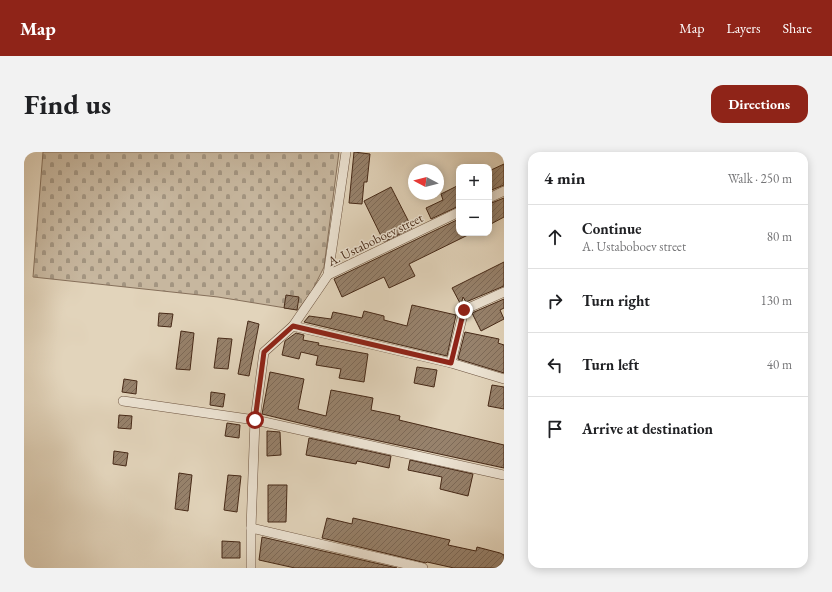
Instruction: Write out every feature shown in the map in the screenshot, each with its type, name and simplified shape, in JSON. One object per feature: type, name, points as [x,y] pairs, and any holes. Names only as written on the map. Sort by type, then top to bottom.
[{"type":"street","points":[[328,276],[348,153]]},
{"type":"street","points":[[492,197],[504,191]]},
{"type":"street","name":"A. Ustaboboev street","points":[[251,568],[250,528],[255,420],[264,352],[293,326],[328,276],[456,213]]},
{"type":"street","points":[[451,363],[464,310],[504,292]]},
{"type":"street","points":[[293,326],[451,363],[504,379]]},
{"type":"street","points":[[123,401],[255,420],[504,475]]},
{"type":"street","points":[[250,528],[423,568]]},
{"type":"green space","points":[[43,152],[339,152],[324,267],[312,291],[298,310],[218,297],[33,277]]},
{"type":"building","points":[[354,152],[370,154],[367,182],[364,182],[362,204],[349,203]]},
{"type":"building","points":[[504,164],[504,185],[492,190],[492,170]]},
{"type":"building","points":[[456,186],[456,207],[431,219],[426,208],[444,200],[444,192]]},
{"type":"building","points":[[391,187],[412,228],[384,242],[364,201]]},
{"type":"building","points":[[504,198],[504,217],[492,223],[492,203]]},
{"type":"building","points":[[456,220],[456,236],[466,236],[409,264],[415,276],[389,288],[384,277],[342,297],[334,279]]},
{"type":"building","points":[[504,262],[504,286],[466,302],[463,297],[461,305],[452,288]]},
{"type":"building","points":[[286,295],[299,297],[297,310],[284,308]]},
{"type":"building","points":[[504,299],[504,308],[500,310],[504,319],[481,331],[472,313]]},
{"type":"building","points":[[412,305],[456,315],[447,356],[304,322],[309,316],[331,319],[333,312],[362,318],[364,311],[384,316],[384,320],[407,326]]},
{"type":"building","points":[[159,313],[173,314],[171,327],[158,326]]},
{"type":"building","points":[[248,321],[259,324],[249,376],[238,374]]},
{"type":"building","points":[[181,331],[194,333],[190,370],[176,369]]},
{"type":"building","points":[[465,332],[499,339],[498,343],[504,345],[504,373],[458,359]]},
{"type":"building","points":[[296,333],[304,335],[303,340],[319,343],[318,345],[368,354],[364,382],[339,378],[341,369],[316,365],[318,356],[301,352],[299,359],[282,355],[285,341]]},
{"type":"building","points":[[218,338],[232,339],[228,369],[214,368]]},
{"type":"building","points":[[417,367],[437,370],[434,387],[414,383]]},
{"type":"building","points":[[270,372],[304,379],[298,409],[326,416],[331,390],[373,398],[371,410],[400,416],[399,420],[504,445],[504,468],[262,414]]},
{"type":"building","points":[[124,379],[137,381],[136,394],[122,392]]},
{"type":"building","points":[[492,385],[504,387],[504,409],[488,406]]},
{"type":"building","points":[[211,392],[225,394],[223,407],[210,405]]},
{"type":"building","points":[[119,415],[132,416],[131,429],[118,428]]},
{"type":"building","points":[[227,423],[240,425],[239,438],[225,436]]},
{"type":"building","points":[[267,431],[280,432],[281,455],[267,456]]},
{"type":"building","points":[[309,438],[391,456],[389,468],[357,461],[356,464],[306,455]]},
{"type":"building","points":[[114,451],[128,453],[126,466],[113,464]]},
{"type":"building","points":[[410,460],[473,474],[468,496],[440,489],[442,477],[408,470]]},
{"type":"building","points":[[179,473],[192,475],[188,511],[175,509]]},
{"type":"building","points":[[228,475],[241,476],[237,512],[224,510]]},
{"type":"building","points":[[268,485],[287,485],[286,522],[268,522]]},
{"type":"building","points":[[327,518],[352,524],[353,518],[450,540],[448,545],[476,551],[477,547],[500,553],[504,555],[504,568],[454,568],[426,563],[322,538]]},
{"type":"building","points":[[262,537],[397,568],[295,568],[259,560]]},
{"type":"building","points":[[222,541],[240,542],[240,558],[222,558]]},
{"type":"route","points":[[255,420],[264,352],[293,326],[451,363],[464,310]]}]
